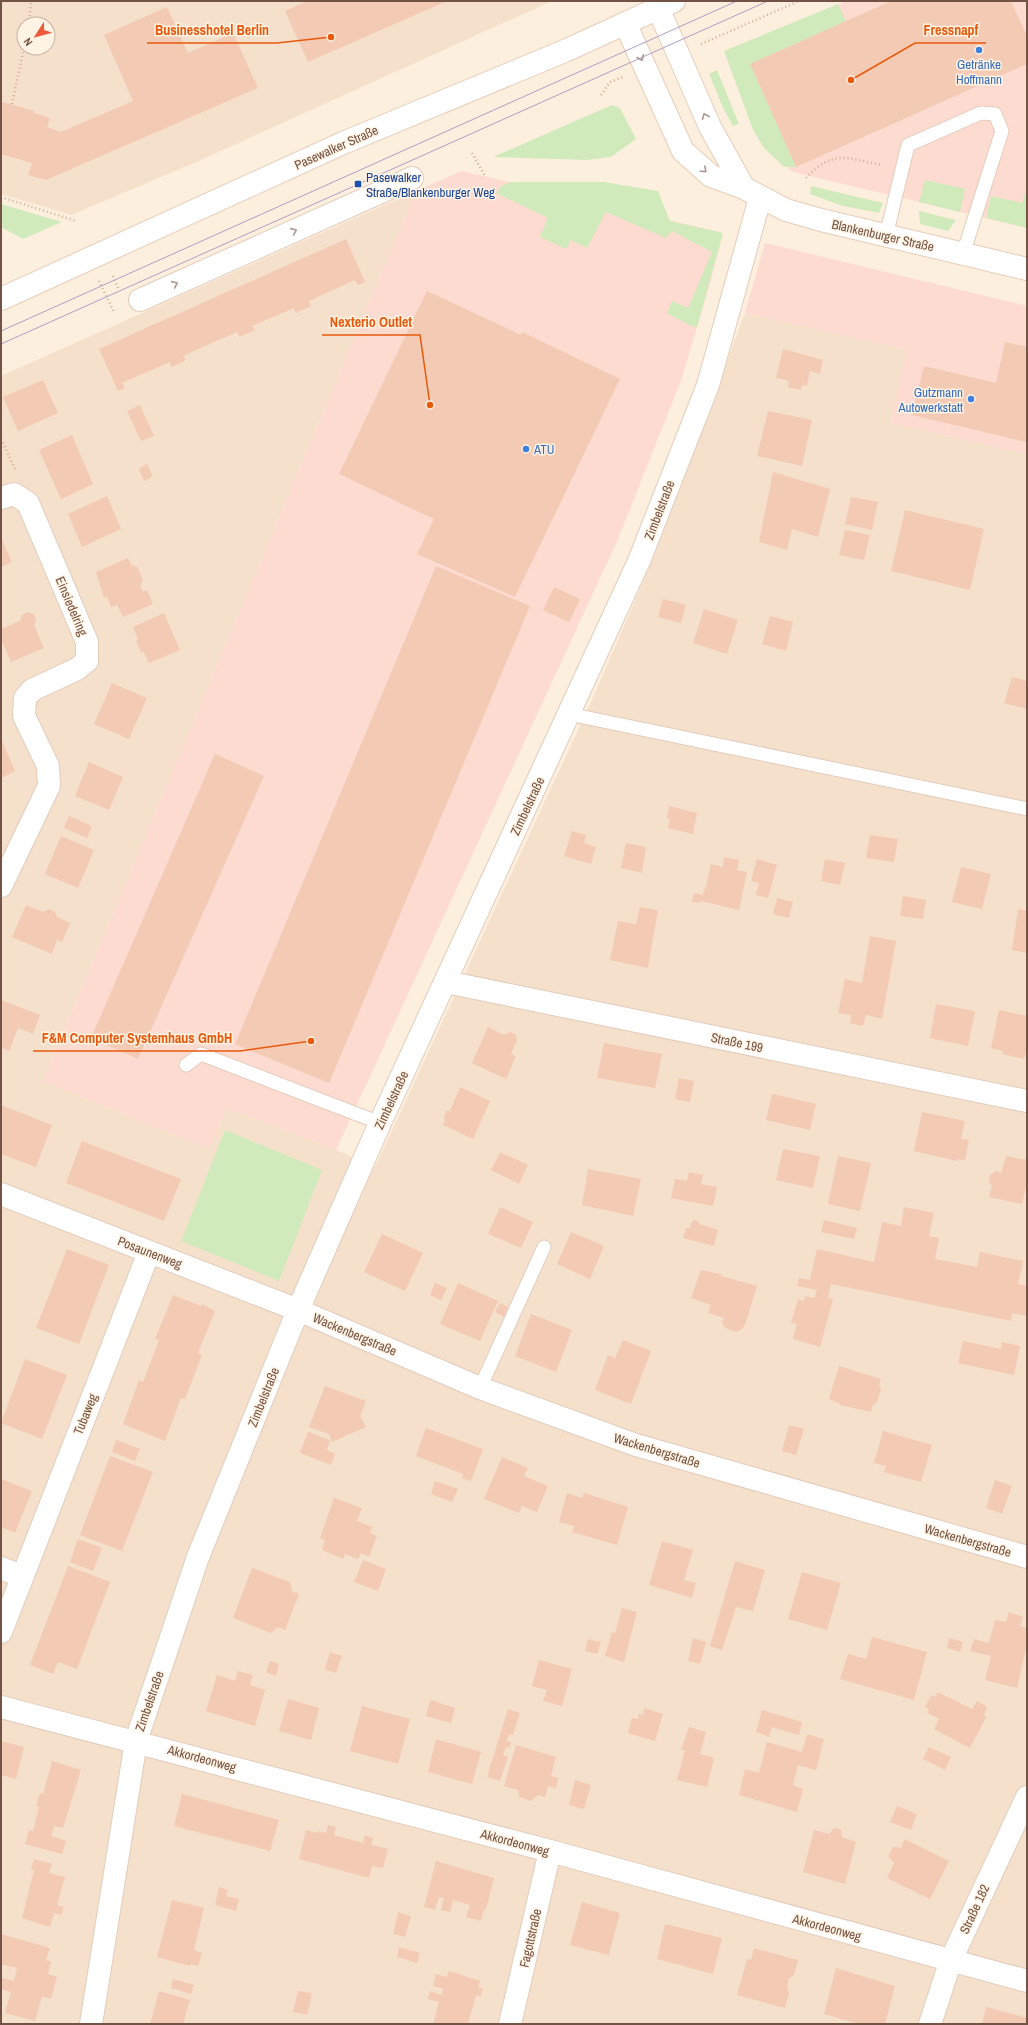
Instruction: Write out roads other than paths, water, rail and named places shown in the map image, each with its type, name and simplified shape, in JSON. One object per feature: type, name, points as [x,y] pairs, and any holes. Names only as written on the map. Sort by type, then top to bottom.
[{"type":"street","name":"Pasewalker Straße","points":[[2,297],[96,256],[343,142],[567,50],[666,4]]},
{"type":"street","points":[[666,4],[710,127],[752,192]]},
{"type":"street","name":"Blankenburger Straße","points":[[625,23],[683,151],[710,176],[752,192],[786,210],[886,236],[1027,269]]},
{"type":"street","points":[[140,300],[412,178]]},
{"type":"street","name":"Zimbelstraße","points":[[91,2024],[136,1741],[198,1557],[298,1310],[380,1123],[640,561],[704,396],[752,192]]},
{"type":"street","name":"Einsiedelring","points":[[1,498],[14,494],[28,503],[87,642],[88,661],[77,669],[32,690],[25,698],[24,716],[48,766],[48,786],[1,886]]},
{"type":"street","name":"Straße 199","points":[[446,982],[1027,1101]]},
{"type":"street","name":"Posaunenweg","points":[[1,1194],[298,1310]]},
{"type":"street","name":"Tubaweg","points":[[1,1632],[21,1576],[149,1252]]},
{"type":"street","name":"Wackenbergstraße","points":[[298,1310],[480,1388],[636,1445],[1027,1557]]},
{"type":"street","points":[[1,1568],[21,1576]]},
{"type":"street","name":"Akkordeonweg","points":[[1,1707],[136,1741],[550,1851],[1027,1981]]},
{"type":"street","name":"Straße 182","points":[[930,2024],[950,1960],[1027,1797]]},
{"type":"street","name":"Fagottstraße","points":[[510,2024],[550,1851]]},
{"type":"lane","points":[[886,236],[908,145],[981,113],[995,114],[1002,131],[963,254]]},
{"type":"lane","points":[[569,714],[1027,809]]},
{"type":"lane","points":[[186,1065],[201,1054],[380,1123]]},
{"type":"lane","points":[[480,1388],[544,1247]]},
{"type":"tram line","points":[[1,331],[737,1]]},
{"type":"tram line","points":[[1,344],[768,1]]},
{"type":"place","name":"Businesshotel Berlin","points":[[331,37]]},
{"type":"place","name":"Getränke Hoffmann","points":[[979,50]]},
{"type":"place","name":"Fressnapf","points":[[851,80]]},
{"type":"place","name":"Pasewalker Straße/Blankenburger Weg","points":[[358,184]]},
{"type":"place","name":"Gutzmann Autowerkstatt","points":[[971,399]]},
{"type":"place","name":"Nexterio Outlet","points":[[430,405]]},
{"type":"place","name":"ATU","points":[[526,449]]},
{"type":"place","name":"F&M Computer Systemhaus GmbH","points":[[311,1041]]}]
